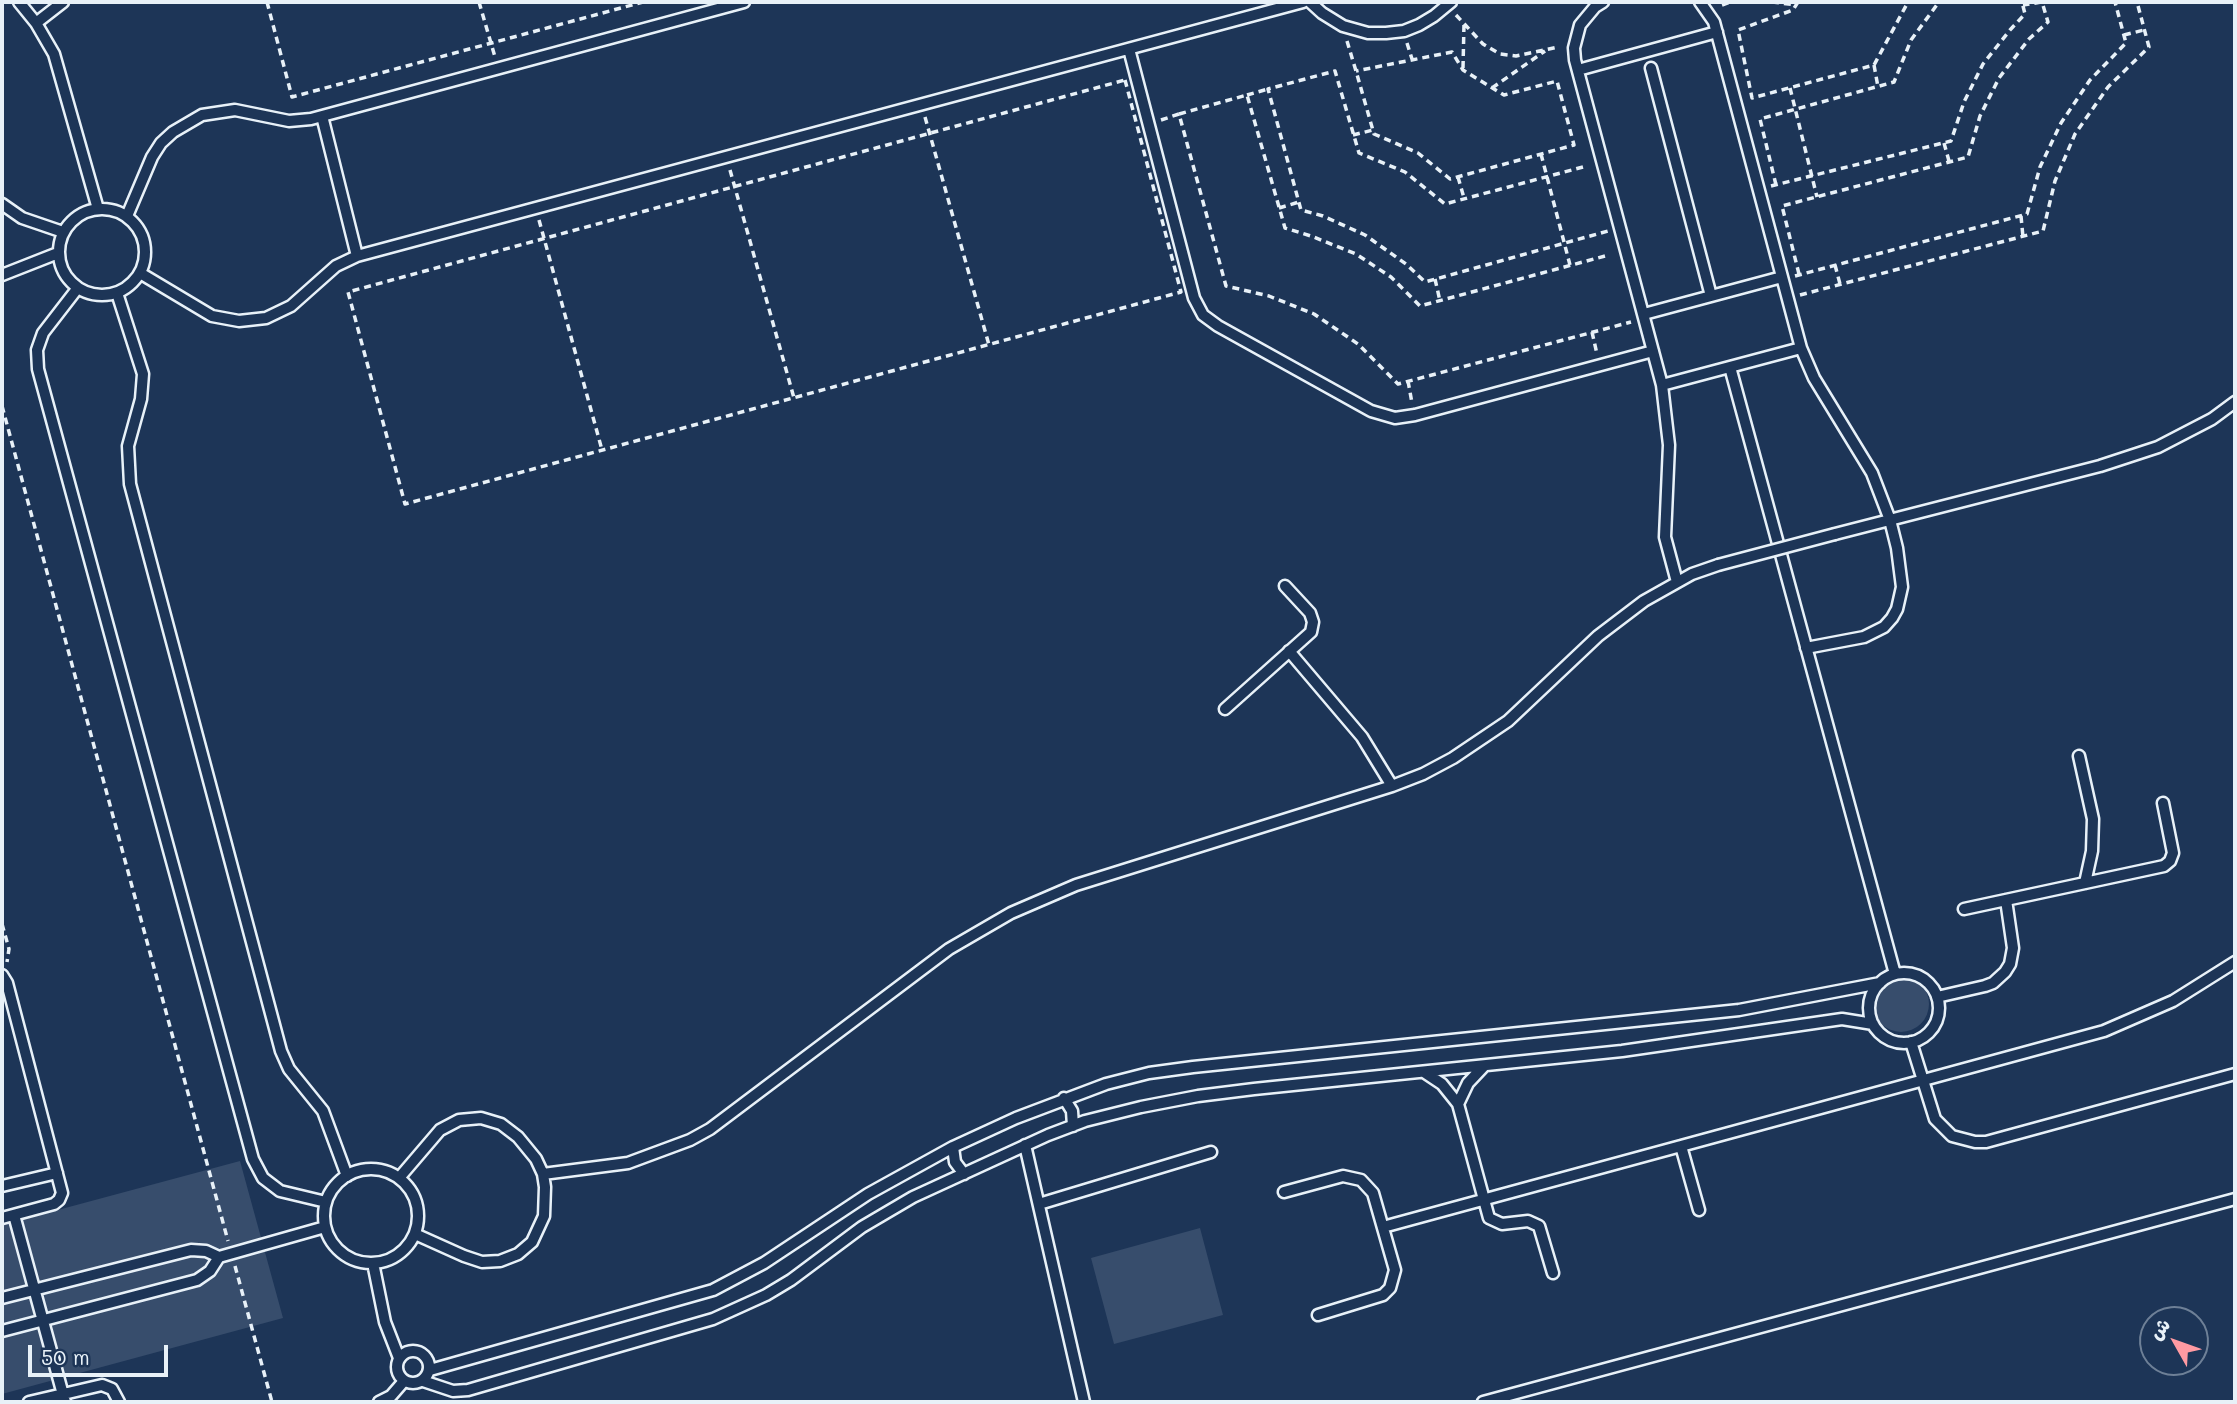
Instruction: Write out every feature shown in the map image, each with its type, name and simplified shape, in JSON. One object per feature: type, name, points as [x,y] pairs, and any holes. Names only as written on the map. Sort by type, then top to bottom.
[{"type":"lane","points":[[19,2],[36,23],[62,74],[98,209]]},
{"type":"lane","points":[[36,23],[62,2]]},
{"type":"lane","points":[[127,216],[152,157],[167,137],[187,122],[210,113],[235,110],[300,121],[744,2]]},
{"type":"lane","points":[[140,273],[212,316],[225,320],[253,321],[266,318],[291,306],[336,267],[357,256],[1303,2]]},
{"type":"lane","points":[[1310,2],[1343,26],[1368,33],[1404,31],[1419,25],[1450,4]]},
{"type":"lane","points":[[1603,2],[1595,6],[1580,25],[1574,48],[1577,69],[1662,385],[1669,445],[1665,537],[1677,582]]},
{"type":"lane","points":[[1700,2],[1709,11],[1717,32],[1801,348],[1818,385],[1872,472],[1890,520],[1902,587],[1897,609],[1884,627],[1864,637],[1806,648]]},
{"type":"lane","points":[[1577,69],[1717,32]]},
{"type":"lane","points":[[1129,49],[1194,299],[1203,315],[1218,327],[1371,411],[1395,418],[1415,415],[1653,351]]},
{"type":"lane","points":[[1651,68],[1712,296]]},
{"type":"lane","points":[[322,116],[357,256]]},
{"type":"lane","points":[[2,204],[22,218],[63,232]]},
{"type":"lane","points":[[98,209],[127,216],[140,232],[144,242],[145,252],[140,273],[117,293],[97,296],[77,289],[63,273],[58,253],[63,232],[78,216],[98,209]]},
{"type":"lane","points":[[2,275],[58,253]]},
{"type":"lane","points":[[1644,316],[1782,277]]},
{"type":"lane","points":[[77,289],[43,333],[37,350],[38,369],[253,1159],[263,1178],[271,1185],[290,1194],[326,1202]]},
{"type":"lane","points":[[117,293],[143,374],[141,399],[127,458],[133,497],[281,1051],[289,1069],[323,1111],[347,1176]]},
{"type":"lane","points":[[1662,385],[1801,348]]},
{"type":"lane","points":[[1730,367],[1895,974]]},
{"type":"lane","points":[[543,1174],[628,1163],[670,1149],[710,1129],[949,949],[1011,913],[1076,884],[1392,786],[1453,758],[1508,721],[1598,636],[1644,601],[1677,582],[1718,565],[2100,466],[2158,447],[2212,419],[2235,402]]},
{"type":"lane","points":[[1225,709],[1311,632],[1313,622],[1310,613],[1285,586]]},
{"type":"lane","points":[[1289,652],[1362,737],[1392,786]]},
{"type":"lane","points":[[2079,756],[2093,819],[2092,851],[2085,883]]},
{"type":"lane","points":[[1965,909],[2164,866],[2173,853],[2163,803]]},
{"type":"lane","points":[[1937,997],[1993,983],[2006,972],[2013,948],[2006,900]]},
{"type":"lane","points":[[1383,1227],[2104,1031],[2173,1001],[2235,962]]},
{"type":"lane","points":[[2,1218],[54,1204],[62,1193],[4,970]]},
{"type":"lane","points":[[423,1381],[430,1370],[713,1290],[764,1263],[868,1194],[953,1147],[1064,1098],[1106,1084],[1149,1073],[1194,1067],[1739,1010],[1880,983],[1895,974],[1921,977],[1937,997],[1939,1006],[1936,1022],[1926,1035],[1911,1042],[1893,1041],[1878,1031],[1870,1016],[1871,998],[1880,983]]},
{"type":"lane","points":[[373,1263],[386,1322],[399,1358],[397,1370],[404,1381],[423,1381],[453,1391],[468,1390],[713,1319],[766,1295],[791,1280],[887,1211],[1025,1145],[1073,1126],[1141,1107],[1198,1096],[1695,1042],[1842,1019],[1873,1024]]},
{"type":"lane","points":[[1911,1042],[1930,1109],[1943,1128],[1963,1140],[1975,1142],[1986,1142],[2235,1074]]},
{"type":"lane","points":[[1458,1104],[1468,1083],[1484,1066]]},
{"type":"lane","points":[[1424,1072],[1442,1084],[1458,1104],[1489,1218],[1497,1223],[1528,1221],[1539,1226],[1553,1273]]},
{"type":"lane","points":[[1064,1098],[1072,1111],[1073,1126]]},
{"type":"lane","points":[[399,1178],[440,1130],[459,1120],[481,1118],[501,1124],[518,1137],[536,1159],[543,1174],[544,1216],[532,1242],[518,1254],[500,1261],[482,1262],[415,1234]]},
{"type":"lane","points":[[1025,1145],[1084,1402]]},
{"type":"lane","points":[[1681,1146],[1699,1210]]},
{"type":"lane","points":[[953,1147],[955,1162],[964,1174]]},
{"type":"lane","points":[[1039,1204],[1211,1152]]},
{"type":"lane","points":[[368,1169],[379,1169],[399,1178],[407,1185],[418,1213],[415,1234],[402,1251],[393,1257],[373,1263],[352,1259],[343,1254],[329,1237],[325,1227],[326,1202],[334,1187],[347,1176],[368,1169]]},
{"type":"lane","points":[[2,1186],[57,1173]]},
{"type":"lane","points":[[1284,1192],[1343,1176],[1355,1177],[1368,1185],[1373,1193],[1395,1270],[1390,1288],[1374,1300],[1318,1315]]},
{"type":"lane","points":[[1483,1402],[2235,1199]]},
{"type":"lane","points":[[14,1215],[64,1398]]},
{"type":"lane","points":[[2,1298],[191,1250],[206,1251],[219,1257],[325,1227]]},
{"type":"lane","points":[[2,1331],[197,1280],[210,1271],[219,1257]]},
{"type":"lane","points":[[399,1358],[410,1350],[416,1350],[427,1357],[430,1370]]},
{"type":"lane","points":[[379,1402],[391,1396],[404,1381]]},
{"type":"lane","points":[[29,1402],[64,1398],[102,1385],[113,1389],[119,1402]]},
{"type":"path","points":[[267,2],[292,97],[643,2]]},
{"type":"path","points":[[479,2],[498,68]]},
{"type":"path","points":[[1722,5],[1730,2]]},
{"type":"path","points":[[1772,2],[1797,3],[1793,10],[1738,30],[1752,98],[1874,65]]},
{"type":"path","points":[[1878,87],[1874,65],[1908,2]]},
{"type":"path","points":[[1939,2],[1911,40],[1894,82],[1760,119],[1776,185],[1951,141],[1964,102],[1983,64],[2025,14],[2022,4],[2042,2],[2048,22],[2021,48],[1999,78],[1980,116],[1968,157],[1782,206],[1799,275],[2027,214],[2040,167],[2061,122],[2090,80],[2126,43],[2115,2]]},
{"type":"path","points":[[1787,298],[2043,231],[2055,181],[2075,134],[2108,87],[2149,47],[2137,2]]},
{"type":"path","points":[[1450,4],[1483,44],[1500,54],[1516,56],[1558,47]]},
{"type":"path","points":[[1462,70],[1464,24]]},
{"type":"path","points":[[1343,26],[1374,134],[1418,153],[1450,179],[1574,145],[1557,81],[1504,95],[1462,70],[1452,52],[1356,71]]},
{"type":"path","points":[[2124,35],[2144,30]]},
{"type":"path","points":[[1492,88],[1549,48]]},
{"type":"path","points":[[1149,124],[1335,71],[1359,153],[1405,172],[1446,204],[1583,167]]},
{"type":"path","points":[[1125,80],[1181,292],[405,504],[348,292],[929,133],[1125,80]]},
{"type":"path","points":[[1790,88],[1817,197]]},
{"type":"path","points":[[1268,89],[1301,210],[1345,225],[1385,247],[1425,282],[1620,228]]},
{"type":"path","points":[[1247,95],[1284,228],[1356,254],[1391,277],[1420,306],[1605,256]]},
{"type":"path","points":[[921,105],[989,345]]},
{"type":"path","points":[[1179,114],[1226,286],[1269,296],[1314,314],[1358,344],[1398,384],[1644,316]]},
{"type":"path","points":[[1353,135],[1373,130]]},
{"type":"path","points":[[1944,143],[1949,162]]},
{"type":"path","points":[[1541,154],[1570,265]]},
{"type":"path","points":[[726,157],[794,398]]},
{"type":"path","points":[[1458,177],[1464,199]]},
{"type":"path","points":[[1279,208],[1299,202]]},
{"type":"path","points":[[536,208],[602,450]]},
{"type":"path","points":[[2021,216],[2023,237]]},
{"type":"path","points":[[1835,265],[1840,284]]},
{"type":"path","points":[[1434,279],[1440,301]]},
{"type":"path","points":[[1592,332],[1600,366]]},
{"type":"path","points":[[1408,381],[1415,415]]},
{"type":"path","points":[[2,406],[272,1402]]},
{"type":"path","points":[[2,924],[9,949],[4,970]]},
{"type":"shaded area","points":[[1901,976],[1912,978],[1921,984],[1927,993],[1927,1015],[1921,1024],[1912,1030],[1901,1032],[1890,1030],[1881,1024],[1875,1015],[1873,1004],[1875,993],[1881,984],[1890,978]]},
{"type":"shaded area","points":[[240,1161],[283,1318],[2,1394],[2,1225]]},
{"type":"shaded area","points":[[1200,1228],[1223,1315],[1114,1344],[1091,1258]]}]
